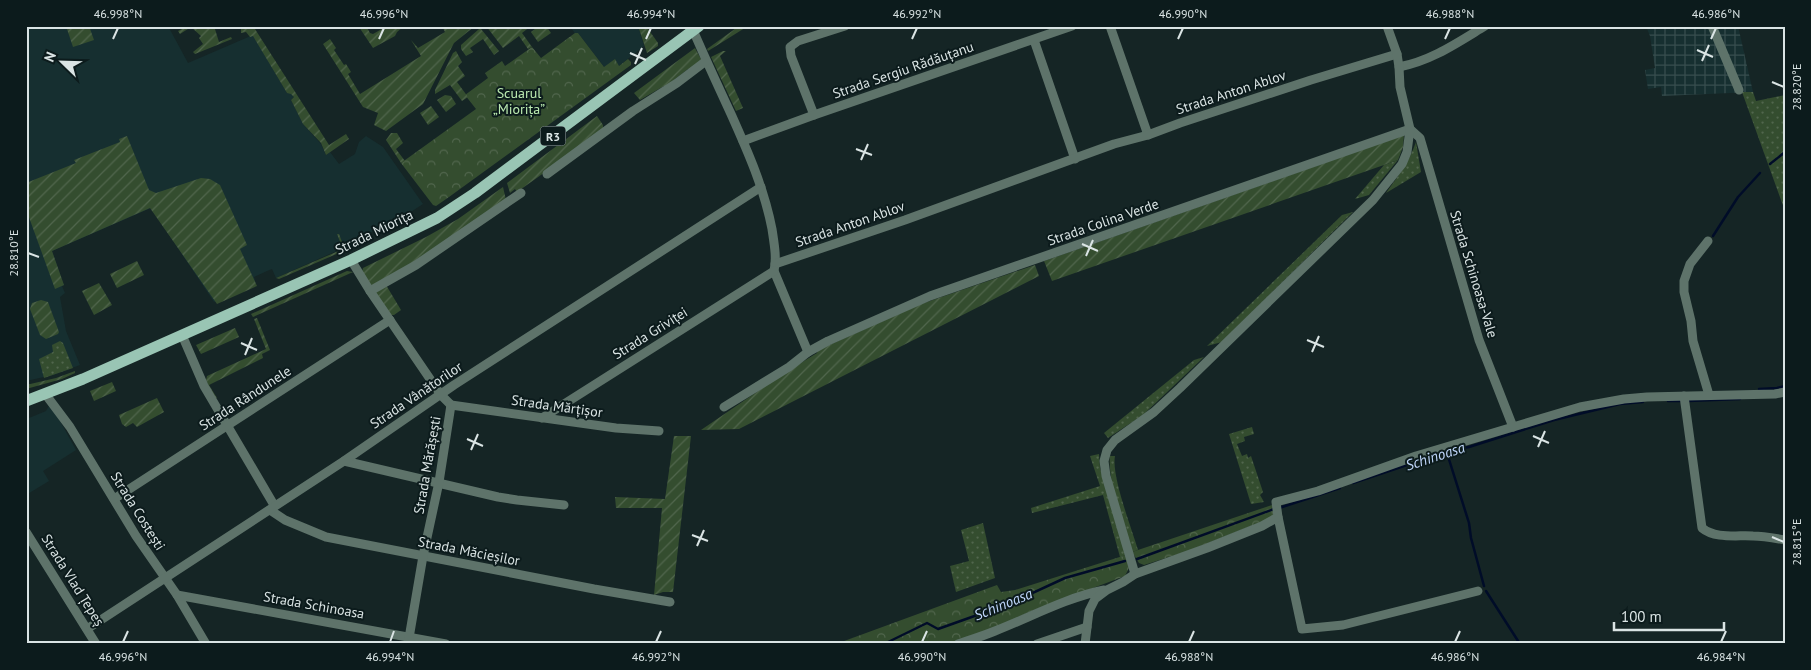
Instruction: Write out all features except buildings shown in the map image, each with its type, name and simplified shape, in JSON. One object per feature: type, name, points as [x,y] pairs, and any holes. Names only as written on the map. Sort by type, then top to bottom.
[{"type":"main road","name":"Strada Miorița","points":[[26,401],[46,395],[351,260],[409,232],[456,206],[696,28]]},
{"type":"street","points":[[814,115],[791,56],[790,47],[798,41],[845,26]]},
{"type":"street","name":"Strada Sergiu Rădăuțanu","points":[[743,141],[1072,26]]},
{"type":"street","points":[[1110,26],[1148,135]]},
{"type":"street","points":[[1135,574],[1106,476],[1104,461],[1107,450],[1115,440],[1154,412],[1373,200],[1402,164],[1407,152],[1410,129],[1400,87],[1397,54],[1387,26]]},
{"type":"street","points":[[1399,67],[1415,64],[1442,52],[1485,26]]},
{"type":"street","points":[[1712,26],[1739,90]]},
{"type":"street","points":[[696,28],[706,60],[743,141],[761,187],[770,221],[774,268],[808,352],[789,367],[724,407]]},
{"type":"street","points":[[1034,40],[1075,159]]},
{"type":"street","name":"Strada Anton Ablov","points":[[774,268],[1114,144],[1148,135],[1180,123],[1397,54]]},
{"type":"street","points":[[547,174],[633,111],[677,83],[706,60]]},
{"type":"street","name":"Strada Colina Verde","points":[[808,352],[828,341],[930,296],[1410,129]]},
{"type":"street","name":"Strada Schinoasa-Vale","points":[[1410,129],[1420,138],[1479,340],[1513,427]]},
{"type":"street","name":"Strada Vânătorilor","points":[[86,628],[344,461],[454,385],[761,187]]},
{"type":"street","points":[[370,291],[422,260],[521,193]]},
{"type":"street","points":[[1708,241],[1690,264],[1684,281],[1684,292],[1691,321],[1693,342],[1709,395]]},
{"type":"street","name":"Strada Mărășești","points":[[351,260],[441,395],[451,405],[439,482],[408,640]]},
{"type":"street","name":"Strada Griviței","points":[[542,418],[774,268]]},
{"type":"street","name":"Strada Rândunele","points":[[114,498],[390,320]]},
{"type":"street","points":[[182,335],[204,386],[272,507]]},
{"type":"street","points":[[1085,644],[1089,611],[1095,599],[1107,590],[1135,574],[1262,526],[1277,510],[1318,491],[1416,456],[1580,407],[1624,398],[1684,399],[1709,395],[1775,394],[1785,392]]},
{"type":"street","name":"Strada Costești","points":[[46,395],[70,427],[136,536],[177,595],[206,644]]},
{"type":"street","points":[[1684,399],[1702,528],[1720,535],[1754,536],[1785,540]]},
{"type":"street","name":"Strada Mărțișor","points":[[451,405],[616,428],[659,431]]},
{"type":"street","points":[[344,461],[517,500],[564,505]]},
{"type":"street","name":"Strada Măcieșilor","points":[[272,507],[285,520],[326,537],[670,602]]},
{"type":"street","points":[[1277,510],[1302,629],[1343,625],[1478,592]]},
{"type":"street","name":"Strada Vlad Țepeș","points":[[26,532],[96,644]]},
{"type":"street","points":[[958,644],[993,632],[1043,609],[1088,593],[1107,590]]},
{"type":"street","name":"Strada Schinoasa","points":[[177,595],[408,640],[446,644]]},
{"type":"street","points":[[1037,644],[1087,627]]},
{"type":"shaded area","points":[[26,26],[168,26],[188,63],[253,35],[287,93],[291,93],[294,97],[291,100],[303,124],[321,144],[326,155],[330,152],[339,164],[355,154],[359,142],[366,136],[383,147],[423,204],[386,228],[381,227],[343,248],[276,278],[272,269],[267,271],[254,277],[256,284],[214,302],[151,208],[52,251],[64,285],[62,286],[65,293],[60,297],[66,331],[80,365],[53,375],[26,381]]},
{"type":"shaded area","points":[[570,26],[638,26],[644,46],[619,66],[604,67],[578,33],[576,35]]},
{"type":"shaded area","points":[[1646,26],[1710,26],[1712,30],[1722,26],[1738,26],[1753,92],[1662,96],[1661,87],[1648,89],[1645,70],[1655,68],[1650,36]]},
{"type":"shaded area","points":[[49,406],[54,410],[76,450],[43,471],[49,481],[26,495],[26,422],[29,418],[46,411]]},
{"type":"green space","points":[[66,26],[89,26],[94,40],[73,47]]},
{"type":"green space","points":[[188,26],[214,26],[219,42],[231,37],[232,39],[195,54],[193,52],[203,44],[199,38],[201,36],[191,27],[180,34],[178,31]]},
{"type":"green space","points":[[241,26],[253,26],[329,145],[346,134],[349,139],[326,155],[321,143],[303,124],[291,100],[294,97],[287,93],[253,36],[250,37],[246,32],[241,33]]},
{"type":"green space","points":[[366,26],[370,33],[373,34],[387,26],[404,26],[395,36],[373,48],[359,27]]},
{"type":"green space","points":[[442,26],[475,26],[454,43],[423,104],[386,131],[374,125],[378,113],[363,107],[323,44],[330,39],[336,48],[334,50],[351,72],[348,74],[360,94],[421,56],[411,40],[418,48],[445,32]]},
{"type":"green space","points":[[486,26],[531,26],[522,33],[532,47],[528,49],[519,36],[503,48]]},
{"type":"green space","points":[[539,26],[546,26],[551,33],[538,42],[531,32]]},
{"type":"green space","points":[[638,26],[646,26],[658,43],[658,46],[647,53]]},
{"type":"green space","points":[[739,26],[748,26],[708,51],[707,49]]},
{"type":"green space","points":[[479,29],[499,51],[494,55],[483,39],[470,48],[473,52],[466,56],[461,49],[461,45]]},
{"type":"green space","name":"Scuarul „Miorița”","points":[[575,33],[578,33],[604,67],[615,59],[619,66],[628,59],[631,65],[449,197],[436,206],[433,205],[401,163],[476,109],[465,95],[488,78],[485,73],[502,61],[505,66],[532,47],[541,58]]},
{"type":"green space","points":[[695,48],[702,61],[692,69],[688,69],[665,87],[640,100],[634,93]]},
{"type":"green space","points":[[456,51],[462,62],[458,66],[465,76],[457,82],[468,97],[462,101],[450,85],[435,94],[435,90],[453,53]]},
{"type":"green space","points":[[726,51],[720,56],[743,108],[736,111],[711,57]]},
{"type":"green space","points":[[1742,92],[1753,92],[1756,101],[1785,95],[1785,211]]},
{"type":"green space","points":[[445,95],[451,96],[456,104],[446,112],[437,100]]},
{"type":"green space","points":[[431,106],[439,117],[428,125],[420,113]]},
{"type":"green space","points":[[597,116],[603,125],[603,131],[517,192],[515,189],[510,193],[507,183]]},
{"type":"green space","points":[[391,133],[397,133],[403,143],[396,149],[405,161],[401,163],[386,140]]},
{"type":"green space","points":[[1404,135],[1403,147],[1398,160],[1384,165],[1052,281],[1044,261]]},
{"type":"green space","points":[[127,136],[149,190],[156,193],[201,178],[210,179],[220,185],[247,245],[240,249],[257,286],[217,304],[150,208],[52,251],[64,285],[55,289],[26,209],[26,192],[28,191],[26,183],[76,163],[74,160],[120,142],[119,139]]},
{"type":"green space","points":[[1416,142],[1421,172],[1386,193],[1407,162]]},
{"type":"green space","points":[[1398,160],[1369,195],[1355,199],[1384,165]]},
{"type":"green space","points":[[503,187],[506,200],[442,245],[372,288],[362,272],[363,268],[458,219]]},
{"type":"green space","points":[[1353,212],[1222,342],[1207,346],[1342,215]]},
{"type":"green space","points":[[337,234],[339,234],[343,249]]},
{"type":"green space","points":[[343,249],[341,252],[279,279],[276,278]]},
{"type":"green space","points":[[137,261],[144,275],[117,288],[110,274]]},
{"type":"green space","points":[[1035,265],[1039,276],[739,429],[701,430],[817,353],[818,350],[921,304]]},
{"type":"green space","points":[[347,271],[353,272],[253,317],[251,314]]},
{"type":"green space","points":[[99,283],[112,305],[94,315],[82,291]]},
{"type":"green space","points":[[386,285],[401,310],[394,315],[390,315],[375,293]]},
{"type":"green space","points":[[41,300],[48,302],[59,332],[46,339],[40,335],[30,309],[32,303]]},
{"type":"green space","points":[[257,318],[270,350],[262,354],[263,358],[209,385],[217,398],[214,398],[206,380],[207,376],[266,349],[254,319]]},
{"type":"green space","points":[[235,328],[239,337],[201,354],[196,345]]},
{"type":"green space","points":[[60,341],[63,343],[73,368],[44,378],[39,359],[53,352],[52,345]]},
{"type":"green space","points":[[1204,357],[1143,415],[1108,438],[1104,433],[1194,360]]},
{"type":"green space","points":[[75,371],[75,373],[62,379],[26,389],[26,385],[56,378]]},
{"type":"green space","points":[[112,382],[116,391],[94,401],[90,391]]},
{"type":"green space","points":[[157,398],[164,412],[137,427],[133,423],[126,427],[122,424],[119,415]]},
{"type":"green space","points":[[1252,427],[1254,434],[1244,437],[1245,441],[1237,444],[1242,456],[1247,454],[1248,458],[1251,456],[1263,492],[1260,495],[1264,502],[1251,504],[1229,434]]},
{"type":"green space","points":[[674,436],[691,436],[673,592],[663,592],[654,595],[662,508],[616,508],[615,497],[665,499]]},
{"type":"green space","points":[[1099,454],[1100,468],[1126,555],[1120,557],[1103,495],[1032,513],[1031,508],[1100,486],[1090,456]]},
{"type":"green space","points":[[1110,456],[1115,456],[1119,489],[1138,550],[1132,552],[1111,478]]},
{"type":"green space","points":[[1272,505],[1275,513],[1271,518],[1188,551],[1144,565],[1139,563],[1132,552]]},
{"type":"green space","points":[[983,523],[995,578],[956,592],[950,566],[969,561],[961,530]]},
{"type":"green space","points":[[1126,555],[1129,568],[1125,576],[1029,612],[995,628],[946,644],[908,644],[908,642],[904,644],[836,644],[997,585],[1001,592],[1015,590]]},
{"type":"waterway","points":[[1770,164],[1785,152]]},
{"type":"waterway","points":[[1713,236],[1738,197],[1760,173]]},
{"type":"waterway","name":"Schinoasa","points":[[1759,389],[1785,386]]},
{"type":"waterway","name":"Schinoasa","points":[[1688,401],[1740,399]]},
{"type":"waterway","name":"Schinoasa","points":[[1668,401],[1682,401]]},
{"type":"waterway","name":"Schinoasa","points":[[1353,483],[1419,461],[1441,456],[1452,450],[1469,447],[1554,420],[1620,404],[1643,402]]},
{"type":"waterway","points":[[1447,453],[1469,523],[1471,538],[1484,586]]},
{"type":"waterway","name":"Schinoasa","points":[[1279,508],[1340,488]]},
{"type":"waterway","name":"Schinoasa","points":[[1137,559],[1274,509]]},
{"type":"waterway","name":"Schinoasa","points":[[884,644],[927,623],[938,629],[1011,603],[1065,578],[1125,561]]},
{"type":"waterway","points":[[1486,591],[1520,644]]}]
